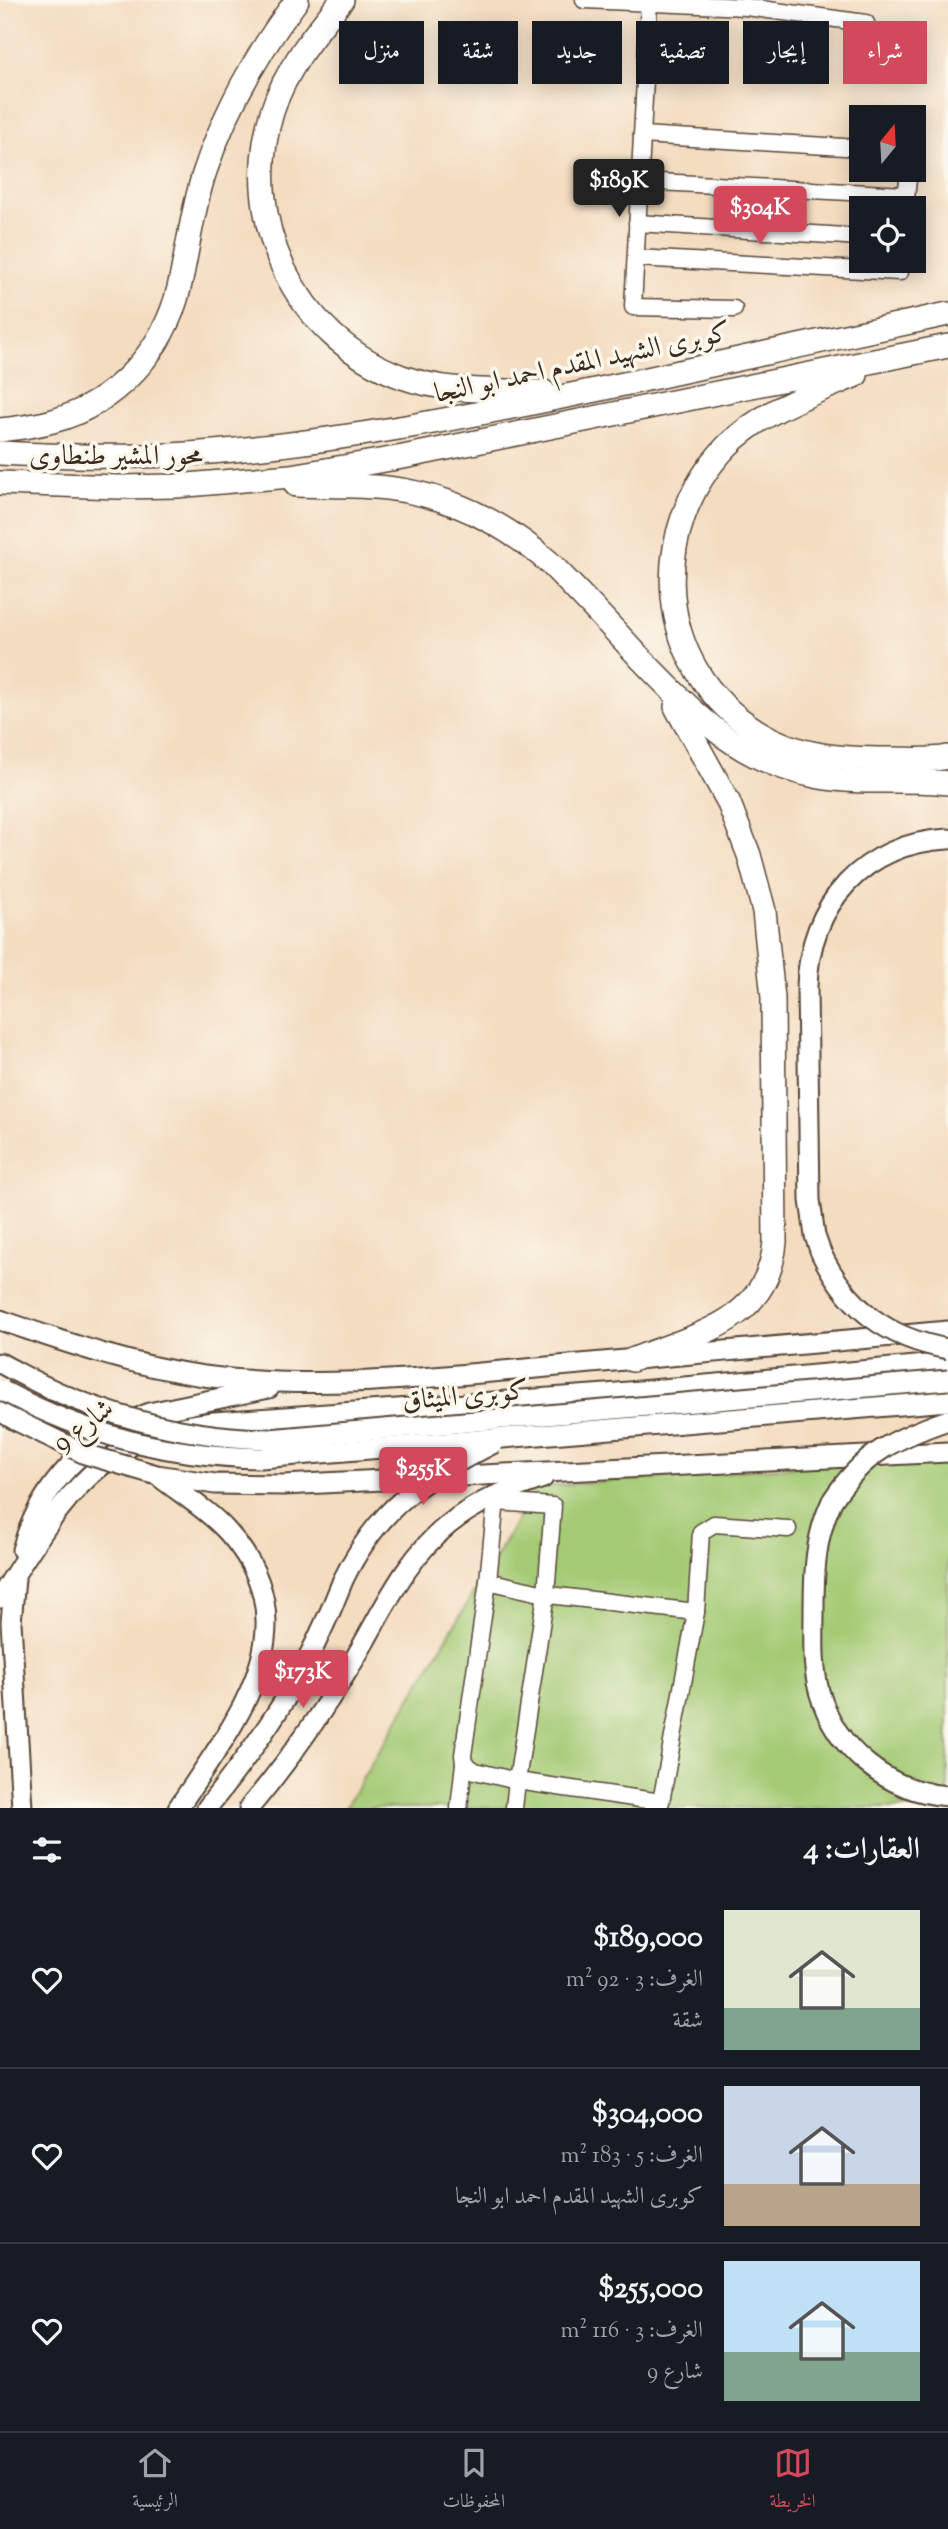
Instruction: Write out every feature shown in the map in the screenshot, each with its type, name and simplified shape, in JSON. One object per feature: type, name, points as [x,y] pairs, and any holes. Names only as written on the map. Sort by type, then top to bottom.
[{"type":"highway","points":[[0,430],[54,421],[88,407],[132,374],[156,344],[173,308],[195,205],[216,141],[244,80],[267,41],[297,0]]},
{"type":"highway","points":[[342,0],[289,74],[273,111],[264,150],[262,191],[267,221],[275,251],[293,288],[332,335],[365,359],[402,377],[462,389],[582,393]]},
{"type":"highway","name":"كوبرى الشهيد المقدم احمد ابو النجا","points":[[226,450],[380,432],[582,393],[948,314]]},
{"type":"highway","name":"كوبرى الشهيد المقدم احمد ابو النجا","points":[[233,482],[302,474],[403,457],[948,346]]},
{"type":"highway","points":[[898,357],[773,412],[741,433],[715,460],[686,509],[675,545],[671,583],[677,622],[690,659],[712,692],[740,719],[773,740],[791,748],[830,757],[926,760],[948,757]]},
{"type":"highway","name":"محور المشير طنطاوى","points":[[0,453],[110,456],[226,450]]},
{"type":"highway","points":[[233,482],[387,488],[432,497],[475,513],[515,535],[550,563],[692,711],[740,749],[778,766],[837,780],[948,783]]},
{"type":"highway","name":"محور المشير طنطاوى","points":[[0,483],[119,487],[233,482]]},
{"type":"highway","points":[[632,1360],[719,1325],[739,1313],[756,1297],[768,1276],[775,1241],[773,998],[764,911],[749,855],[728,801],[659,677]]},
{"type":"main road","points":[[948,839],[918,842],[902,847],[859,871],[836,894],[819,923],[807,979],[810,1200],[813,1227],[821,1253],[838,1285],[877,1322],[909,1339],[948,1349]]},
{"type":"main road","points":[[0,1320],[106,1356],[161,1368],[240,1379],[308,1381],[400,1380],[948,1331]]},
{"type":"main road","points":[[0,1598],[60,1506],[95,1469],[141,1440],[195,1424],[606,1394],[948,1363]]},
{"type":"main road","name":"كوبرى الميثاق","points":[[6,1367],[73,1400],[136,1422],[202,1435],[269,1439],[948,1381]]},
{"type":"main road","name":"شارع 9","points":[[22,1808],[11,1622],[16,1572],[25,1540],[42,1502],[66,1468],[96,1441],[130,1421],[168,1408],[308,1381]]},
{"type":"main road","name":"كوبرى الميثاق","points":[[1,1390],[57,1417],[104,1434],[142,1445],[231,1457],[292,1457],[948,1401]]},
{"type":"main road","points":[[8,1416],[85,1454],[157,1475],[215,1484],[283,1485],[948,1451]]},
{"type":"main road","points":[[948,1420],[902,1437],[874,1453],[851,1475],[832,1501],[820,1530],[814,1562],[814,1664],[823,1703],[846,1744],[869,1766],[910,1788],[948,1796]]},
{"type":"main road","points":[[207,1808],[262,1738],[296,1684],[343,1580],[368,1536],[401,1499],[433,1475],[503,1439]]},
{"type":"main road","points":[[253,1806],[317,1717],[414,1560],[447,1526],[495,1498],[565,1471]]},
{"type":"main road","points":[[157,1475],[201,1507],[237,1543],[260,1585],[266,1617],[265,1649],[256,1680],[225,1735],[178,1808]]},
{"type":"street","points":[[584,0],[746,7],[851,21]]},
{"type":"street","points":[[649,3],[633,307],[734,309]]},
{"type":"street","points":[[642,135],[849,147]]},
{"type":"street","points":[[639,181],[849,198]]},
{"type":"street","points":[[637,223],[849,236]]},
{"type":"street","points":[[636,258],[849,269]]},
{"type":"street","points":[[459,1808],[464,1742],[488,1581],[495,1498],[553,1506],[546,1594],[514,1808]]},
{"type":"street","points":[[464,1763],[475,1770],[517,1781],[661,1805],[696,1612],[701,1532],[715,1524],[788,1529]]},
{"type":"street","points":[[488,1581],[546,1594],[696,1612]]},
{"type":"green space","points":[[948,1454],[948,1808],[345,1808],[537,1487]]}]
